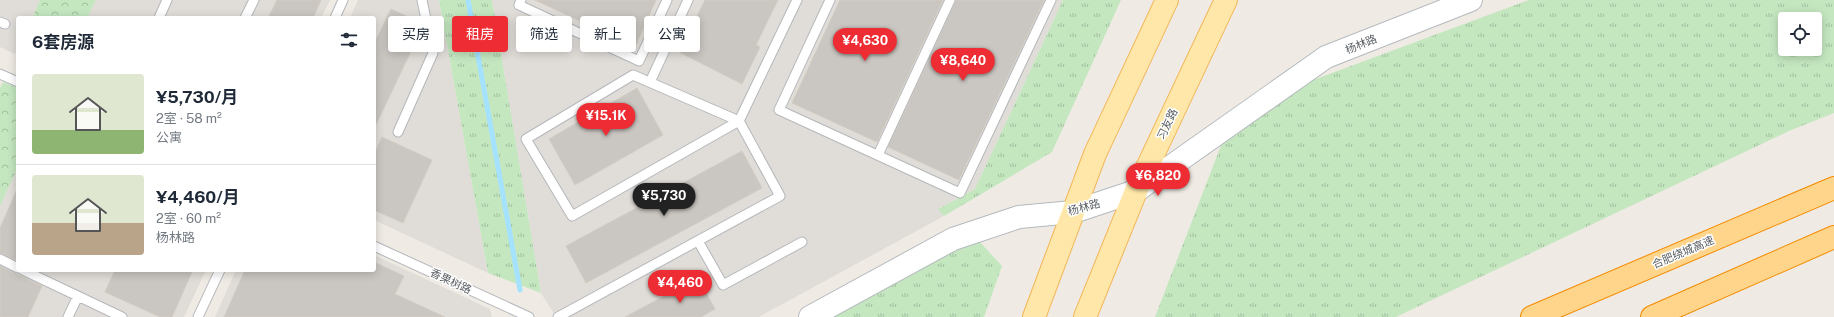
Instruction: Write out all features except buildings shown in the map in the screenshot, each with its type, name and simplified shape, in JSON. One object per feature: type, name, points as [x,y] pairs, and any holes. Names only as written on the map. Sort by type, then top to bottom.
[{"type":"highway","name":"合肥绕城高速","points":[[1532,317],[1834,188]]},
{"type":"highway","points":[[1652,317],[1834,237]]},
{"type":"main road","points":[[1034,317],[1095,154],[1167,0]]},
{"type":"main road","name":"习友路","points":[[1085,317],[1136,192],[1226,0]]},
{"type":"street","name":"杨林路","points":[[810,317],[953,239],[1019,217],[1073,212],[1136,192],[1326,57],[1471,0]]},
{"type":"lane","points":[[159,16],[167,0]]},
{"type":"lane","points":[[246,16],[254,0]]},
{"type":"lane","points":[[336,16],[343,0]]},
{"type":"lane","points":[[398,132],[433,53],[422,0]]},
{"type":"lane","points":[[521,0],[519,4],[638,61],[667,0]]},
{"type":"lane","points":[[650,82],[688,0]]},
{"type":"lane","points":[[558,317],[780,196],[739,121],[633,75],[526,139],[572,216],[739,121],[797,0]]},
{"type":"lane","points":[[830,0],[780,110],[960,193],[1051,0]]},
{"type":"lane","points":[[878,155],[950,0]]},
{"type":"lane","points":[[0,74],[16,81]]},
{"type":"lane","points":[[698,241],[723,285],[802,242]]},
{"type":"lane","name":"香果树路","points":[[376,247],[529,317]]},
{"type":"lane","points":[[0,259],[16,267]]},
{"type":"lane","points":[[27,272],[122,317]]},
{"type":"lane","points":[[198,317],[219,272]]},
{"type":"lane","points":[[68,317],[78,296]]},
{"type":"shaded area","points":[[0,0],[40,0],[33,16],[16,16],[15,54],[0,47]]},
{"type":"shaded area","points":[[96,0],[330,0],[322,16],[88,16]]},
{"type":"shaded area","points":[[358,0],[439,0],[442,16],[388,16],[388,52],[444,52],[444,28],[488,273],[376,221],[376,16],[351,16]]},
{"type":"shaded area","points":[[492,0],[1063,0],[975,189],[939,208],[944,216],[759,317],[556,317],[541,293],[501,52],[508,52],[508,16],[495,16]]},
{"type":"shaded area","points":[[16,171],[16,272],[205,272],[184,317],[0,317],[0,206]]},
{"type":"shaded area","points":[[376,256],[490,309],[492,317],[215,317],[235,272],[376,272]]},
{"type":"green space","points":[[40,0],[96,0],[88,16],[33,16]]},
{"type":"green space","points":[[439,0],[492,0],[495,16],[452,16],[452,52],[501,52],[541,293],[488,273],[444,28],[444,16],[442,16]]},
{"type":"green space","points":[[1063,0],[1121,0],[1052,152],[944,216],[938,209],[975,189]]},
{"type":"green space","points":[[1529,0],[1834,0],[1834,113],[1789,131],[1396,317],[1155,317],[1235,109]]},
{"type":"green space","points":[[3,82],[16,87],[16,171],[0,206],[0,88]]},
{"type":"green space","points":[[979,241],[1002,266],[984,317],[820,317],[930,259]]},
{"type":"waterway","points":[[468,0],[520,290]]}]
